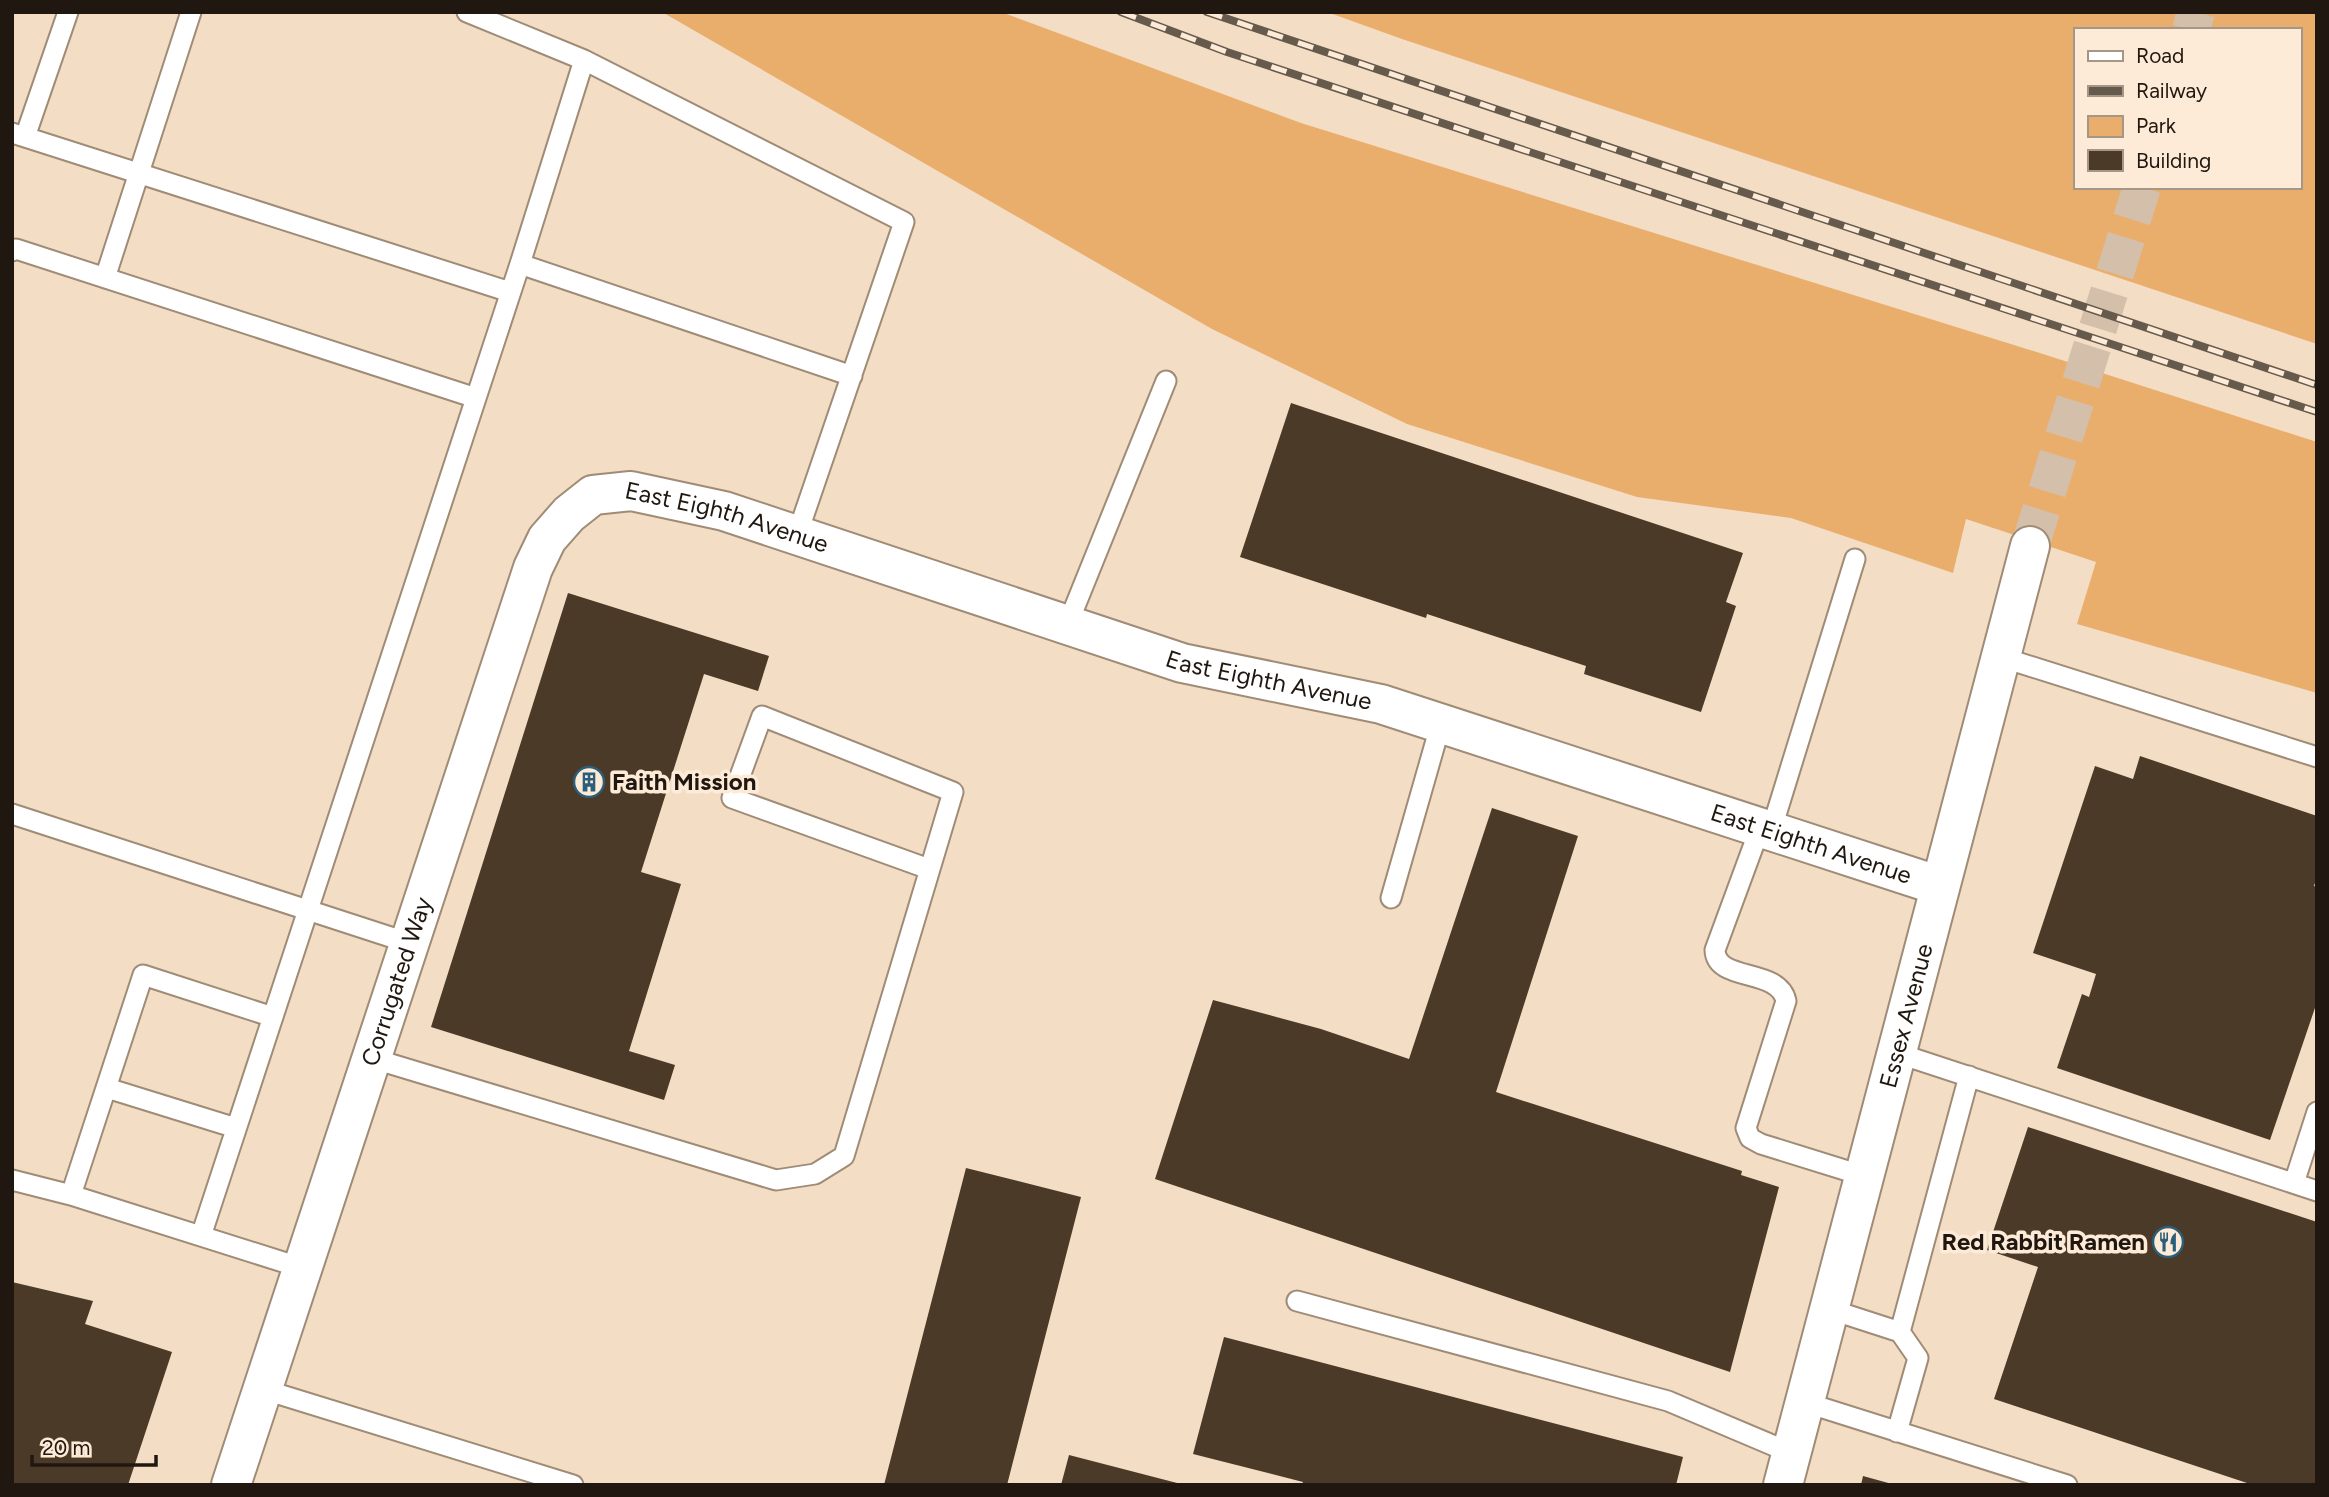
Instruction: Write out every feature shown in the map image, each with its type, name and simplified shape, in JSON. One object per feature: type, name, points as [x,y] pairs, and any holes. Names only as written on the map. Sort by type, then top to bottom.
[{"type":"street","name":"East Eighth Avenue","points":[[593,495],[631,491],[723,510],[1182,663],[1381,704],[1940,886]]},
{"type":"street","name":"Corrugated Way","points":[[231,1485],[533,568],[547,538],[569,514],[593,495]]},
{"type":"street","name":"Essex Avenue","points":[[1787,1469],[2030,546]]},
{"type":"lane","points":[[68,12],[19,135],[510,292]]},
{"type":"lane","points":[[105,278],[191,12]]},
{"type":"lane","points":[[467,12],[584,60],[904,222],[797,535]]},
{"type":"lane","points":[[201,1236],[520,264],[584,60]]},
{"type":"lane","points":[[12,251],[16,249],[476,398]]},
{"type":"lane","points":[[520,264],[852,376]]},
{"type":"lane","points":[[1067,625],[1166,381]]},
{"type":"lane","points":[[1855,559],[1766,830],[1715,950],[1715,957],[1722,966],[1777,985],[1784,992],[1786,1001],[1746,1128],[1750,1138],[1761,1144],[1864,1176]]},
{"type":"lane","points":[[2001,657],[2317,757]]},
{"type":"lane","points":[[371,1058],[776,1180],[815,1174],[844,1156],[953,792],[762,716],[732,798],[929,869]]},
{"type":"lane","points":[[1391,898],[1441,723]]},
{"type":"lane","points":[[12,814],[409,943]]},
{"type":"lane","points":[[71,1195],[143,975],[273,1017]]},
{"type":"lane","points":[[1897,1053],[2317,1191]]},
{"type":"lane","points":[[1900,1332],[1969,1076]]},
{"type":"lane","points":[[107,1088],[236,1128]]},
{"type":"lane","points":[[2294,1184],[2317,1112]]},
{"type":"lane","points":[[12,1180],[71,1195],[302,1268]]},
{"type":"lane","points":[[1297,1301],[1668,1401],[1787,1469]]},
{"type":"lane","points":[[1829,1309],[1900,1332],[1919,1359],[1897,1432]]},
{"type":"lane","points":[[262,1389],[573,1485]]},
{"type":"lane","points":[[1804,1402],[2067,1485]]},
{"type":"green space","points":[[662,12],[1001,12],[1301,123],[2317,442],[2317,693],[2077,624],[2096,562],[1966,519],[1953,573],[1791,518],[1637,497],[1407,424],[1212,329]]},
{"type":"green space","points":[[1327,12],[2317,12],[2317,344],[1402,39]]},
{"type":"building","points":[[1291,403],[1743,553],[1726,602],[1736,606],[1701,712],[1584,674],[1586,666],[1427,614],[1426,618],[1240,557]]},
{"type":"building","name":"Faith Mission","points":[[568,593],[769,656],[758,691],[704,674],[641,872],[681,884],[629,1051],[675,1065],[664,1100],[431,1027]]},
{"type":"building","points":[[2140,756],[2317,816],[2317,877],[2314,886],[2317,887],[2317,1002],[2270,1140],[2057,1068],[2082,994],[2089,997],[2096,974],[2033,953],[2095,766],[2133,779]]},
{"type":"building","points":[[1492,808],[1578,836],[1496,1092],[1742,1171],[1741,1175],[1779,1187],[1730,1372],[1155,1179],[1213,1000],[1321,1029],[1409,1059]]},
{"type":"building","points":[[2028,1127],[2317,1222],[2317,1485],[2253,1485],[1994,1399],[2038,1267],[1987,1250]]},
{"type":"building","points":[[966,1168],[1081,1197],[1007,1485],[884,1485]]},
{"type":"building","points":[[12,1282],[93,1301],[85,1324],[172,1352],[128,1485],[12,1485]]},
{"type":"building","points":[[1224,1337],[1683,1457],[1676,1485],[1302,1485],[1303,1482],[1193,1454]]},
{"type":"building","points":[[1069,1455],[1181,1484],[1181,1485],[1061,1485]]},
{"type":"building","points":[[1863,1476],[1892,1484],[1892,1485],[1861,1485]]},
{"type":"tunnel","points":[[2192,28],[2196,12]]},
{"type":"tunnel","points":[[2030,546],[2141,189]]},
{"type":"railway","points":[[1121,12],[1227,52],[2317,412]]},
{"type":"railway","points":[[1207,12],[2317,385]]},
{"type":"place","name":"Faith Mission","points":[[589,782]]},
{"type":"place","name":"Red Rabbit Ramen","points":[[2168,1242]]}]
